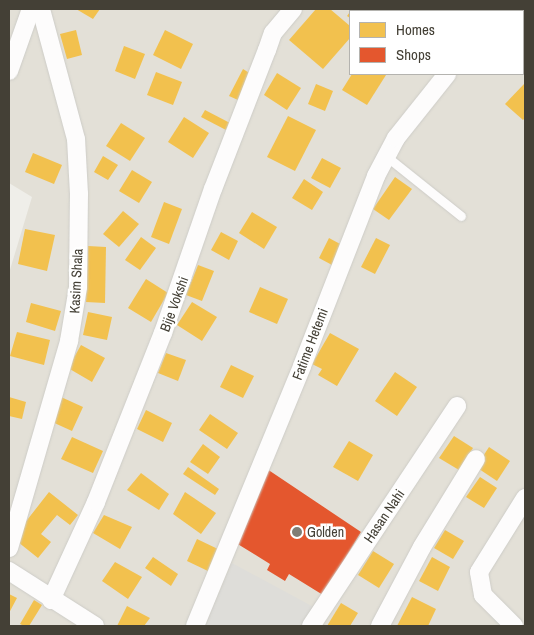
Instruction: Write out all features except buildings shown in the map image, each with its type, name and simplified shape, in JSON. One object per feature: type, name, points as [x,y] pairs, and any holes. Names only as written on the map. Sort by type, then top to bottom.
[{"type":"street","points":[[9,71],[31,9]]},
{"type":"street","name":"Kasim Shala","points":[[9,548],[69,341],[78,287],[77,146],[41,9]]},
{"type":"street","name":"Bije Vokshi","points":[[51,600],[96,502],[163,333],[212,189],[273,33],[292,9]]},
{"type":"street","name":"Fatime Hetemi","points":[[194,626],[386,155],[407,122],[446,75]]},
{"type":"street","name":"Hasan Nahi","points":[[311,626],[457,406]]},
{"type":"street","points":[[380,626],[422,546],[476,459]]},
{"type":"street","points":[[514,626],[483,595],[479,572],[525,498]]},
{"type":"street","points":[[9,571],[51,600],[95,626]]},
{"type":"lane","points":[[386,155],[461,216]]},
{"type":"shaded area","points":[[9,9],[525,9],[525,626],[9,626],[9,273],[32,197],[9,183]]},
{"type":"shaded area","points":[[232,563],[321,611],[311,626],[205,626]]},
{"type":"place","name":"Golden","points":[[297,532]]}]
